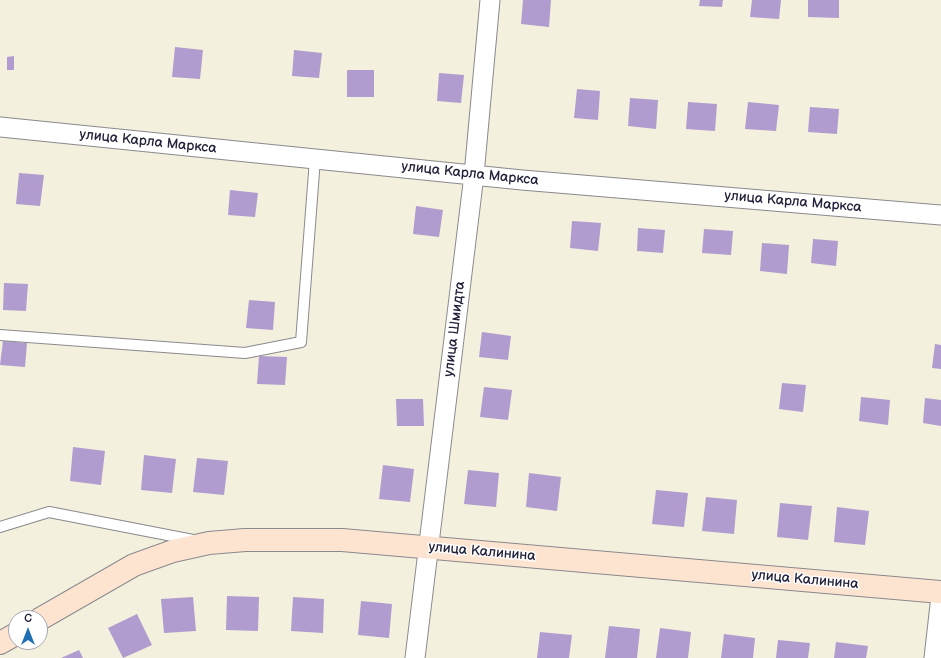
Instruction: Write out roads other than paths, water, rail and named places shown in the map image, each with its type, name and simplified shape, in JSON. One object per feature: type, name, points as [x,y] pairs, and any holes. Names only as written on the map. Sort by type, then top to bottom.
[{"type":"main road","name":"улица Калинина","points":[[48,614],[101,582],[134,565],[173,550],[209,543],[245,540],[342,540],[941,592]]},
{"type":"street","name":"улица Шмидта","points":[[414,658],[474,175],[490,0]]},
{"type":"street","name":"улица Карла Маркса","points":[[0,127],[474,175],[941,215]]},
{"type":"street","points":[[934,658],[941,596]]},
{"type":"lane","points":[[0,335],[245,353],[300,342],[315,159]]},
{"type":"lane","points":[[0,527],[49,512],[209,543]]}]
